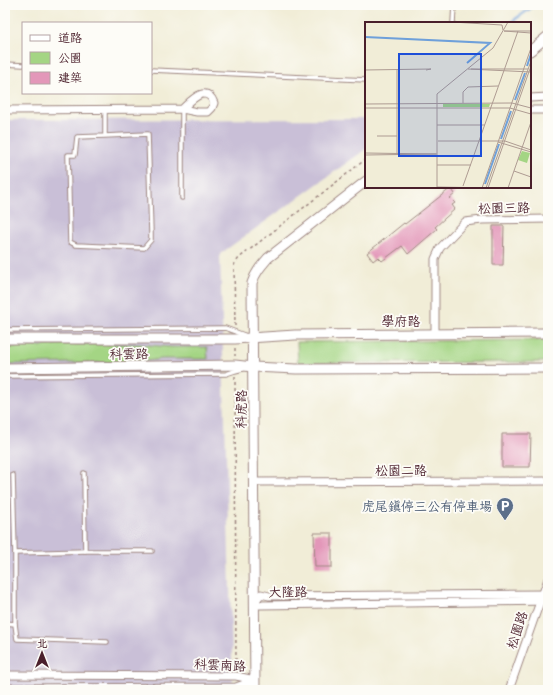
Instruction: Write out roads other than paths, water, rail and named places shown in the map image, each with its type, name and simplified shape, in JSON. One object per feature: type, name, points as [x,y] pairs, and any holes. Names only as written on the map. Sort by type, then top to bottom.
[{"type":"street","points":[[531,50],[548,36]]},
{"type":"street","points":[[531,98],[548,97]]},
{"type":"street","points":[[5,110],[182,109]]},
{"type":"street","points":[[531,110],[548,110]]},
{"type":"street","name":"科虎路","points":[[255,690],[252,283],[259,268],[268,258],[365,182]]},
{"type":"street","name":"松園三路","points":[[436,334],[435,259],[440,248],[465,222],[482,220],[548,219]]},
{"type":"street","name":"學府路","points":[[253,337],[295,335],[548,333]]},
{"type":"street","name":"科雲路","points":[[5,339],[253,337]]},
{"type":"street","name":"科雲路","points":[[5,368],[235,365],[253,367]]},
{"type":"street","points":[[253,367],[296,369],[548,368]]},
{"type":"street","name":"松園二路","points":[[254,482],[548,481]]},
{"type":"street","name":"松園路","points":[[509,690],[540,602],[545,594],[548,579]]},
{"type":"street","name":"大隆路","points":[[545,594],[269,596],[261,594],[254,602],[260,605],[548,602]]},
{"type":"street","name":"科雲南路","points":[[5,675],[236,676],[255,680]]},
{"type":"street","name":"科雲南路","points":[[5,688],[236,687],[255,680]]},
{"type":"lane","points":[[453,22],[454,5]]},
{"type":"lane","points":[[5,64],[22,65]]},
{"type":"lane","points":[[152,70],[365,80]]},
{"type":"lane","points":[[105,109],[105,136]]},
{"type":"lane","points":[[182,109],[182,198]]},
{"type":"lane","points":[[148,134],[151,240],[144,248],[76,246],[70,242],[68,155],[75,155],[77,137],[105,136],[148,134]]},
{"type":"lane","points":[[5,330],[225,328],[253,337]]},
{"type":"lane","points":[[5,376],[226,374],[253,367]]},
{"type":"lane","points":[[84,473],[85,551]]},
{"type":"lane","points":[[13,475],[15,624],[17,639],[107,642]]},
{"type":"lane","points":[[15,553],[152,551]]},
{"type":"lane","points":[[5,623],[15,624]]},
{"type":"waterway","points":[[511,22],[535,5]]},
{"type":"place","name":"虎尾鎮停三公有停車場","points":[[505,521]]}]
